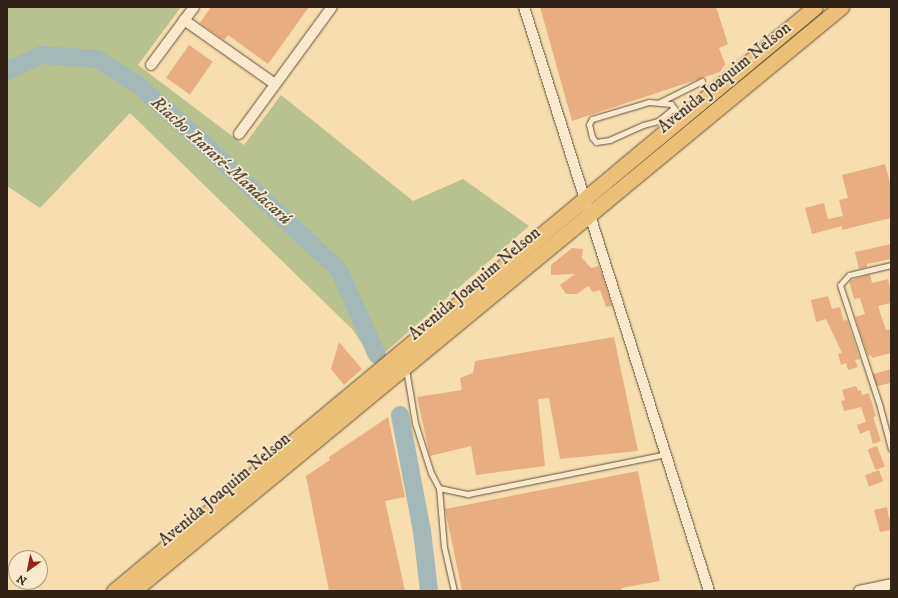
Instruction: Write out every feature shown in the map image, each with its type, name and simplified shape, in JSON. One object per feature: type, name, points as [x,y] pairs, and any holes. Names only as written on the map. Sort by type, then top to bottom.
[{"type":"main road","name":"Avenida Joaquim Nelson","points":[[133,591],[585,199],[678,114],[815,7]]},
{"type":"main road","name":"Avenida Joaquim Nelson","points":[[345,408],[406,366],[841,7]]},
{"type":"main road","name":"Avenida Joaquim Nelson","points":[[114,591],[320,429]]},
{"type":"street","points":[[151,65],[194,7]]},
{"type":"street","points":[[239,134],[332,7]]},
{"type":"street","points":[[524,7],[667,454],[709,591]]},
{"type":"street","points":[[184,20],[275,84]]},
{"type":"street","points":[[859,591],[887,587]]},
{"type":"lane","points":[[660,102],[702,81]]},
{"type":"lane","points":[[649,102],[671,104],[678,114],[643,125],[610,140],[596,142],[594,141],[589,124],[592,119],[649,102]]},
{"type":"lane","points":[[891,265],[849,275],[840,285],[880,407],[891,448]]},
{"type":"lane","points":[[406,366],[415,422],[431,473],[439,488],[444,547],[454,591]]},
{"type":"lane","points":[[439,488],[468,494],[667,454]]},
{"type":"green space","points":[[7,7],[181,7],[138,65],[244,145],[281,95],[413,201],[463,179],[529,226],[374,362],[353,330],[130,113],[40,208],[7,186]]},
{"type":"building","points":[[211,7],[309,7],[268,64],[228,35],[224,40],[200,23]]},
{"type":"building","points":[[540,7],[716,7],[728,44],[719,48],[725,64],[720,72],[572,121]]},
{"type":"building","points":[[189,45],[213,62],[190,94],[166,78]]},
{"type":"building","points":[[885,164],[891,186],[891,218],[842,230],[842,226],[812,234],[805,208],[824,203],[828,219],[843,216],[839,200],[848,198],[842,175]]},
{"type":"building","points":[[891,244],[891,259],[867,264],[867,267],[859,269],[855,252]]},
{"type":"building","points":[[572,248],[583,249],[582,258],[591,268],[599,266],[612,306],[606,307],[600,290],[593,292],[588,286],[577,294],[566,294],[560,285],[575,274],[551,275],[551,265]]},
{"type":"building","points":[[870,274],[872,283],[888,279],[891,292],[891,303],[878,306],[886,330],[891,329],[891,353],[872,358],[871,355],[868,356],[855,317],[865,314],[860,298],[854,299],[849,281]]},
{"type":"building","points":[[828,296],[832,309],[840,307],[844,321],[847,320],[860,359],[855,360],[858,367],[848,370],[846,363],[841,365],[838,354],[842,353],[826,319],[816,322],[811,300]]},
{"type":"building","points":[[614,337],[638,451],[560,459],[549,398],[538,399],[545,466],[476,475],[471,446],[430,456],[417,397],[462,390],[460,378],[473,373],[475,361]]},
{"type":"building","points":[[339,342],[362,369],[344,385],[331,369]]},
{"type":"building","points":[[891,369],[891,383],[877,386],[873,374]]},
{"type":"building","points":[[856,386],[858,391],[861,390],[862,395],[869,393],[876,416],[873,417],[881,441],[873,444],[869,430],[860,434],[857,425],[866,422],[861,407],[844,411],[841,401],[845,400],[842,390]]},
{"type":"building","points":[[388,417],[405,497],[385,501],[405,591],[329,591],[306,476],[330,460],[329,457]]},
{"type":"building","points":[[877,446],[885,467],[876,470],[868,450]]},
{"type":"building","points":[[879,470],[883,481],[869,486],[865,475]]},
{"type":"building","points":[[638,471],[660,581],[621,588],[622,591],[462,591],[445,509]]},
{"type":"building","points":[[887,507],[889,518],[891,517],[891,530],[880,532],[874,510]]},
{"type":"waterway","name":"Riacho Itararé-Mandacarú","points":[[7,71],[42,55],[97,59],[138,85],[199,139],[339,270],[377,355]]},
{"type":"waterway","name":"Riacho Itararé-Mandacarú","points":[[400,415],[422,531],[429,591]]}]
